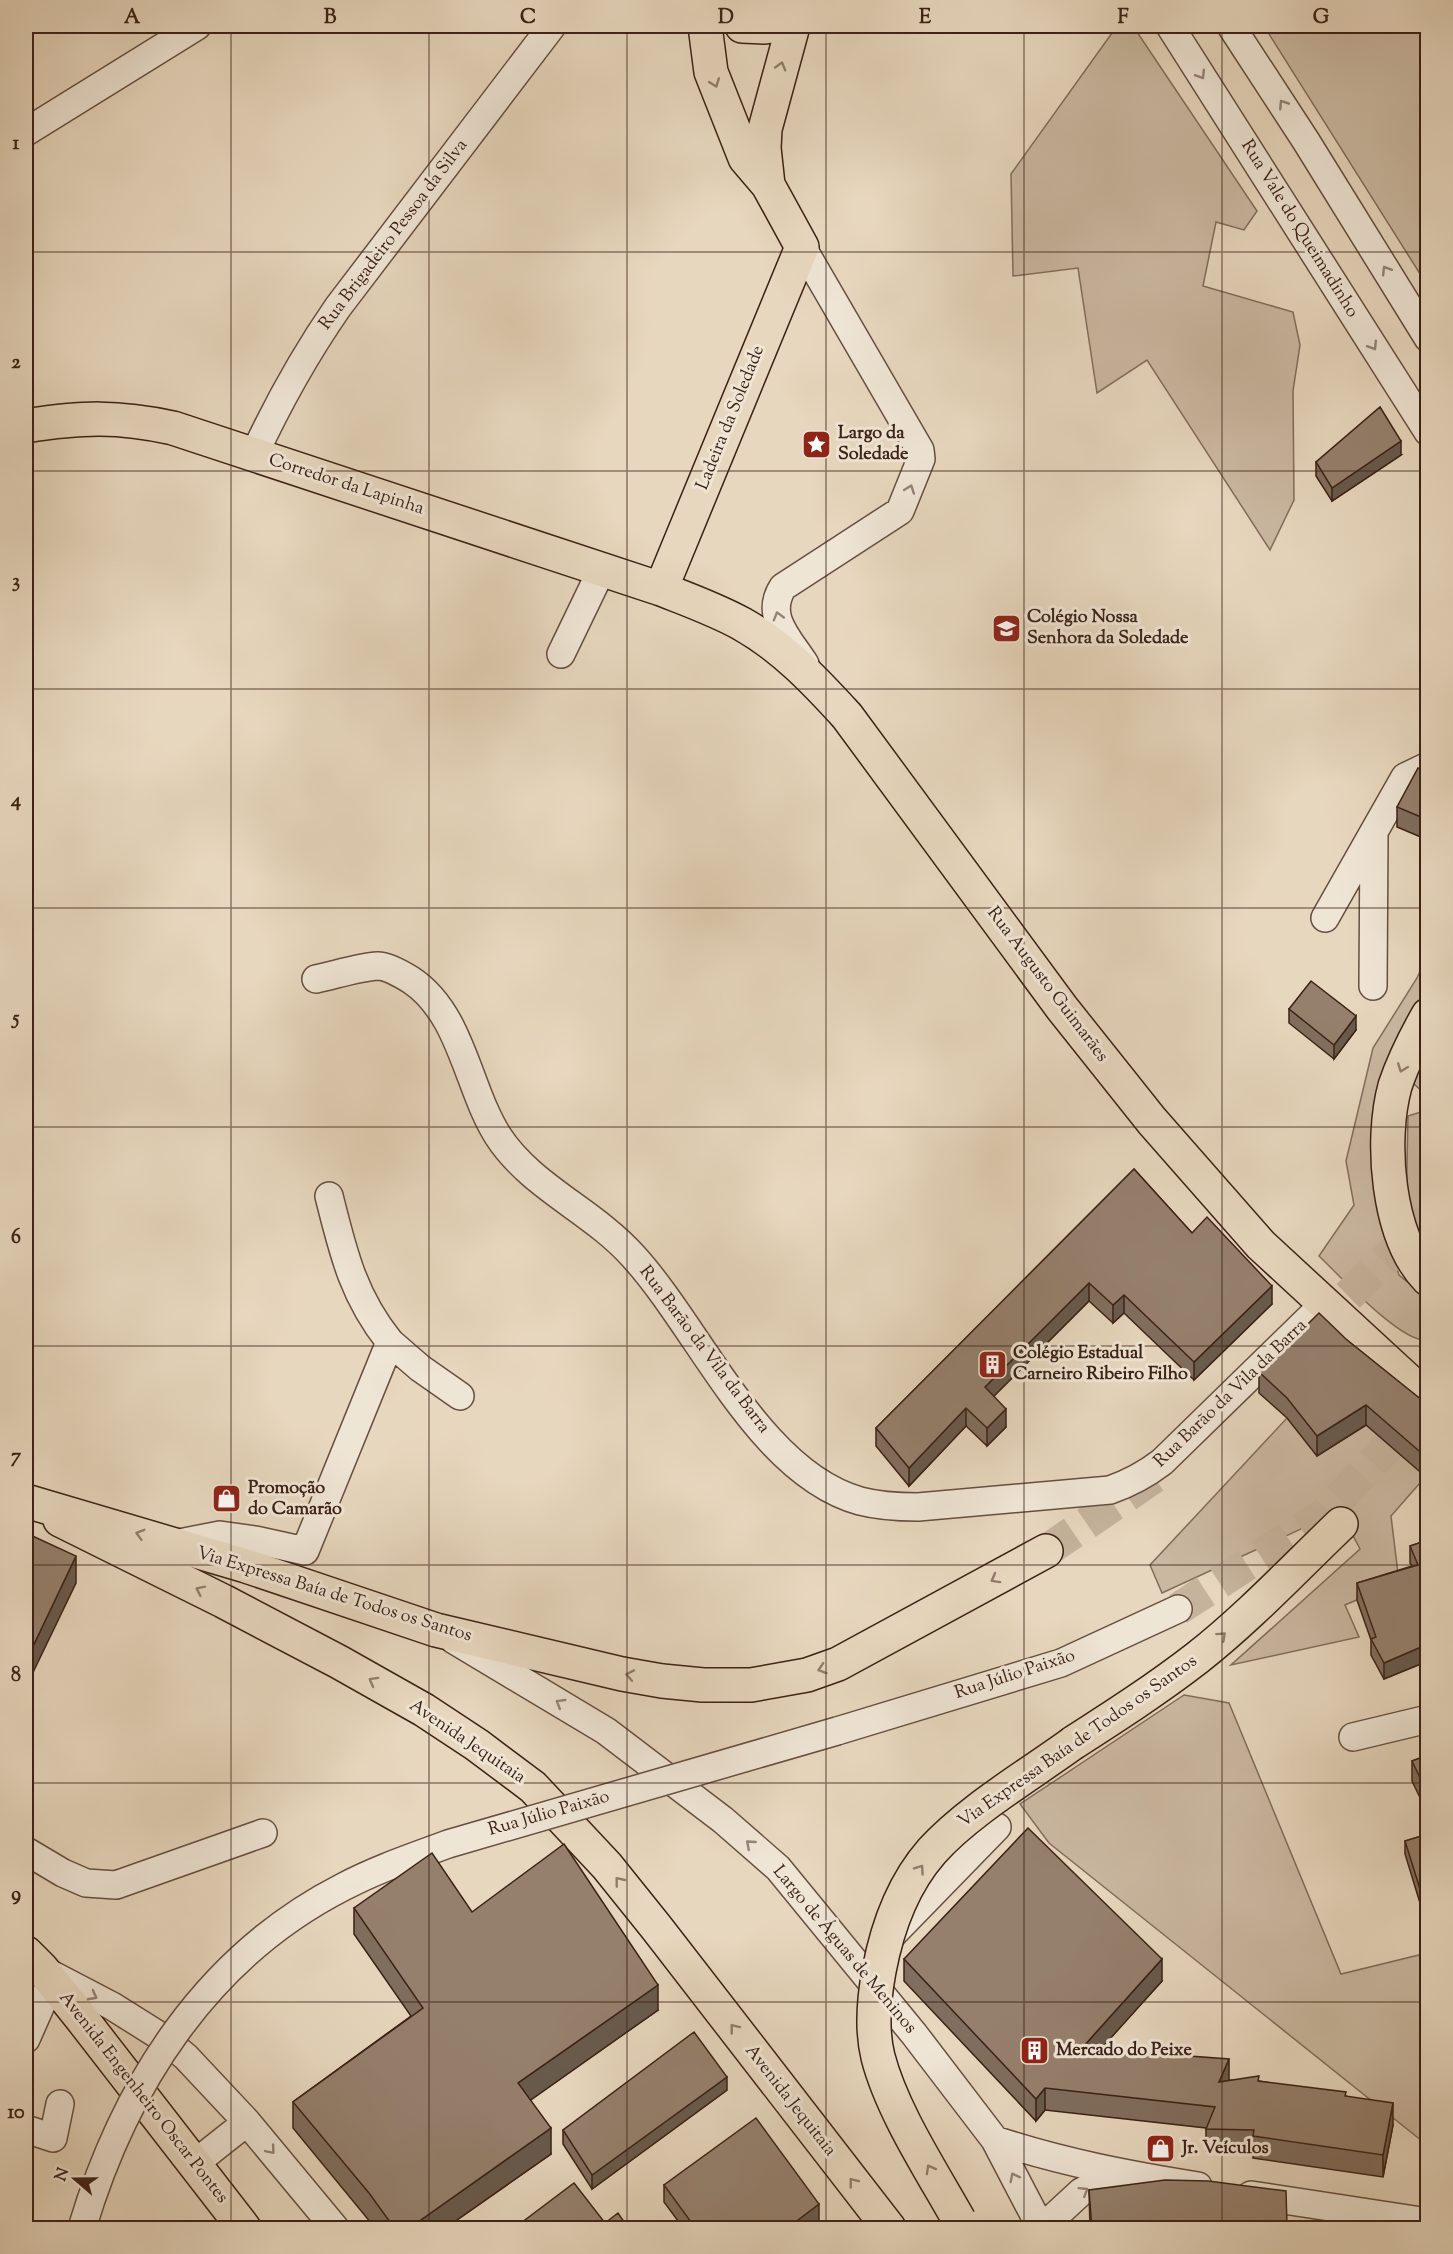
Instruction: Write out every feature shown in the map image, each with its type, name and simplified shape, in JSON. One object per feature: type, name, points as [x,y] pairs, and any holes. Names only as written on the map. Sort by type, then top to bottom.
[{"type":"main road","points":[[705,26],[711,72],[740,148],[745,158],[768,185],[802,247]]},
{"type":"main road","points":[[742,26],[773,26]]},
{"type":"main road","points":[[768,185],[764,148],[765,129],[793,26]]},
{"type":"main road","name":"Ladeira da Soledade","points":[[661,589],[802,247]]},
{"type":"main road","name":"Corredor da Lapinha","points":[[26,426],[83,418],[113,418],[173,428],[661,589]]},
{"type":"main road","name":"Rua Augusto Guimarães","points":[[661,589],[707,607],[743,625],[777,648],[818,683],[847,716],[1062,1008],[1152,1121],[1261,1245],[1428,1399]]},
{"type":"main road","points":[[1428,1015],[1404,1063],[1395,1088],[1388,1137],[1389,1183],[1397,1223],[1411,1255],[1428,1279]]},
{"type":"main road","name":"Via Expressa Baía de Todos os Santos","points":[[26,1502],[246,1566],[436,1630],[622,1674],[703,1685],[751,1685],[807,1675],[838,1664],[1046,1551]]},
{"type":"main road","name":"Avenida Jequitaia","points":[[26,1502],[339,1662],[424,1710],[477,1744],[533,1787],[607,1866],[656,1926],[889,2229]]},
{"type":"main road","name":"Via Expressa Baía de Todos os Santos","points":[[962,2224],[913,2137],[891,2093],[878,2056],[874,2021],[875,1990],[892,1921],[910,1882],[932,1852],[961,1823],[1198,1657],[1341,1524]]},
{"type":"main road","name":"Avenida Engenheiro Oscar Pontes","points":[[40,1967],[244,2229]]},
{"type":"street","points":[[26,132],[197,26]]},
{"type":"street","name":"Rua Brigadeiro Pessoa da Silva","points":[[254,455],[277,405],[300,364],[332,316],[552,26]]},
{"type":"street","name":"Rua Vale do Queimadinho","points":[[1170,26],[1428,432]]},
{"type":"street","points":[[1231,26],[1306,141],[1428,338]]},
{"type":"street","points":[[802,247],[920,450],[921,459],[900,511],[783,587],[777,596],[774,608],[776,619],[818,683]]},
{"type":"street","points":[[561,654],[602,569]]},
{"type":"street","points":[[1325,918],[1405,777],[1428,766]]},
{"type":"street","points":[[1373,986],[1374,832]]},
{"type":"street","name":"Rua Barão da Vila da Barra","points":[[316,980],[380,966],[409,978],[425,990],[450,1027],[488,1117],[509,1150],[524,1166],[633,1256],[752,1420],[803,1472],[827,1487],[859,1500],[889,1506],[918,1507],[1110,1490],[1143,1477],[1162,1462],[1324,1304]]},
{"type":"street","points":[[329,1196],[342,1250],[357,1290],[373,1320],[390,1342],[420,1368],[460,1396]]},
{"type":"street","points":[[174,1544],[220,1535],[305,1551],[390,1342]]},
{"type":"street","name":"Rua Júlio Paixão","points":[[82,2229],[104,2163],[127,2111],[153,2064],[187,2014],[255,1946],[298,1913],[342,1887],[448,1844],[1061,1663],[1178,1609]]},
{"type":"street","name":"Largo de Águas de Meninos","points":[[436,1630],[606,1731],[723,1820],[778,1868],[914,2034],[995,2140],[1042,2229]]},
{"type":"street","points":[[1353,1737],[1428,1719]]},
{"type":"street","points":[[860,1968],[997,1827]]},
{"type":"street","points":[[26,1851],[63,1873],[86,1883],[116,1885],[263,1833]]},
{"type":"street","points":[[26,2039],[40,1967]]},
{"type":"street","name":"Avenida Engenheiro Oscar Pontes","points":[[40,1967],[112,2006],[163,2038],[201,2072],[248,2122],[335,2229]]},
{"type":"street","points":[[26,2128],[53,2138],[60,2104]]},
{"type":"street","points":[[194,2164],[248,2122]]},
{"type":"street","points":[[995,2140],[1037,2154],[1137,2176],[1428,2222]]},
{"type":"street","points":[[1042,2229],[1081,2192],[1101,2181],[1137,2176]]},
{"type":"shaded area","points":[[1117,26],[1133,26],[1257,211],[1244,230],[1216,222],[1203,286],[1293,312],[1300,345],[1293,391],[1294,500],[1270,550],[1147,360],[1097,393],[1078,268],[1013,276],[1011,174]]},
{"type":"shaded area","points":[[1264,26],[1421,26],[1428,71],[1427,285]]},
{"type":"shaded area","points":[[1427,956],[1427,987],[1398,1038],[1382,1224],[1399,1275],[1427,1298],[1427,1340],[1416,1338],[1402,1331],[1387,1320],[1319,1256],[1354,1205],[1346,1161],[1373,1048],[1417,978]]},
{"type":"shaded area","points":[[1427,1054],[1427,1096],[1413,1083]]},
{"type":"shaded area","points":[[1427,1110],[1427,1251],[1406,1211],[1408,1116]]},
{"type":"shaded area","points":[[1347,1360],[1427,1430],[1427,1475],[1391,1516],[1399,1582],[1345,1605],[1359,1637],[1231,1665],[1360,1549],[1340,1511],[1162,1593],[1150,1565],[1287,1418]]},
{"type":"shaded area","points":[[1184,1695],[1229,1703],[1341,1974],[1427,1953],[1427,2145],[1049,1843],[1020,1804]]},
{"type":"building","points":[[1380,407],[1401,441],[1332,488],[1316,462]]},
{"type":"building","points":[[1418,768],[1428,772],[1428,820],[1397,807]]},
{"type":"building","points":[[1311,981],[1356,1016],[1334,1045],[1289,1009]]},
{"type":"building","points":[[1134,1169],[1192,1233],[1207,1217],[1272,1286],[1194,1362],[1124,1295],[1113,1305],[1089,1283],[985,1387],[1006,1409],[987,1428],[966,1408],[909,1468],[876,1428]]},
{"type":"building","points":[[1319,1313],[1347,1340],[1428,1405],[1428,1455],[1426,1457],[1366,1405],[1317,1436],[1287,1398],[1259,1372]]},
{"type":"building","points":[[26,1533],[76,1556],[26,1661]]},
{"type":"building","points":[[1428,1540],[1428,1644],[1384,1663],[1371,1639],[1376,1637],[1357,1583],[1418,1565],[1410,1546]]},
{"type":"building","points":[[1428,1755],[1428,1787],[1425,1788],[1412,1761]]},
{"type":"building","points":[[1028,1828],[1162,1959],[1082,2048],[1229,2059],[1219,2082],[1259,2076],[1258,2081],[1346,2092],[1345,2096],[1393,2103],[1383,2155],[1253,2136],[1254,2130],[1206,2129],[1215,2107],[1045,2088],[1036,2099],[904,1959]]},
{"type":"building","points":[[1428,1834],[1428,1887],[1420,1889],[1405,1841]]},
{"type":"building","points":[[564,1844],[658,1985],[518,2083],[551,2128],[408,2229],[395,2229],[369,2193],[293,2102],[423,2008],[354,1908],[432,1853],[472,1912]]},
{"type":"building","points":[[694,2032],[727,2077],[592,2175],[563,2130]]},
{"type":"building","points":[[756,2118],[819,2204],[786,2229],[696,2229],[664,2185]]},
{"type":"building","points":[[1165,2180],[1208,2181],[1286,2191],[1287,2225],[1330,2229],[1092,2229],[1089,2190]]},
{"type":"building","points":[[574,2183],[605,2223],[618,2213],[629,2229],[513,2229]]},
{"type":"tunnel","points":[[1313,1330],[1428,1218]]},
{"type":"tunnel","points":[[1178,1609],[1326,1513],[1390,1444],[1415,1409]]},
{"type":"tunnel","points":[[1046,1551],[1154,1477]]},
{"type":"place","name":"Largo da Soledade","points":[[817,444]]},
{"type":"place","name":"Colégio Nossa Senhora da Soledade","points":[[1006,628]]},
{"type":"place","name":"Colégio Estadual Carneiro Ribeiro Filho","points":[[992,1364]]},
{"type":"place","name":"Promoção do Camarão","points":[[227,1499]]},
{"type":"place","name":"Mercado do Peixe","points":[[1035,2051]]},
{"type":"place","name":"Jr. Veículos","points":[[1161,2149]]}]
